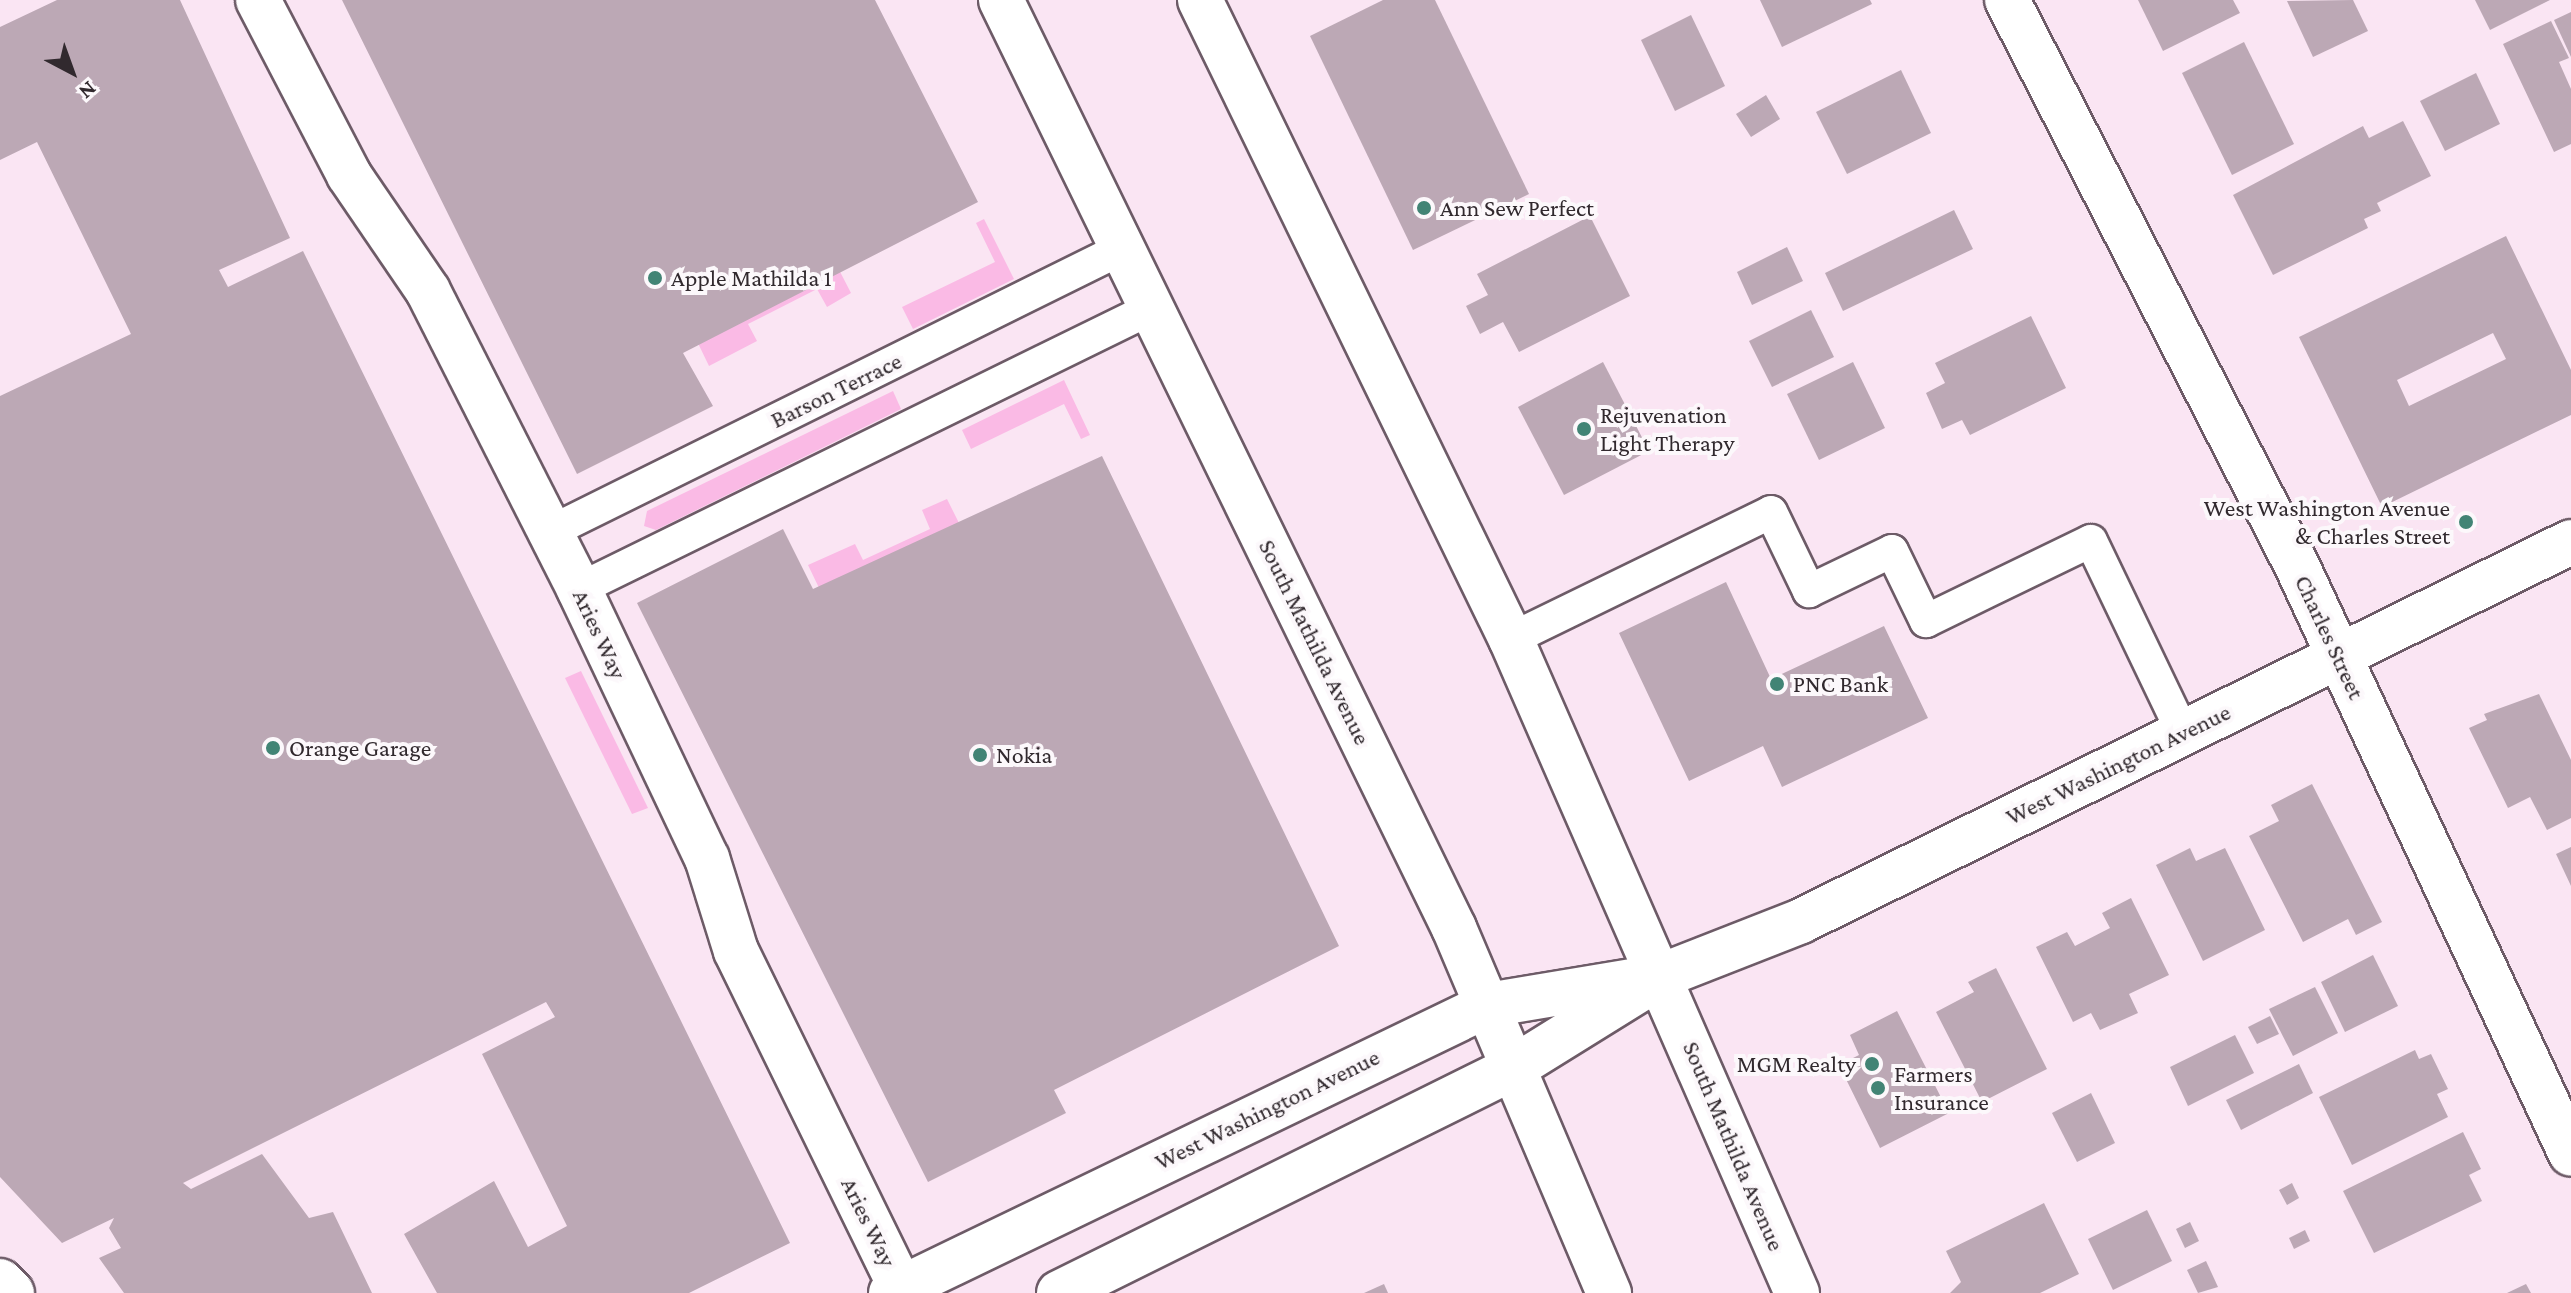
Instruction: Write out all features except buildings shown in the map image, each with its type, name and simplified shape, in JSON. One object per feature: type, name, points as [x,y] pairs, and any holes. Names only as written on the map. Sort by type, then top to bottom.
[{"type":"main road","name":"Aries Way","points":[[258,0],[349,175],[428,291],[579,589],[707,858],[736,951],[896,1291]]},
{"type":"main road","name":"South Mathilda Avenue","points":[[1001,0],[1488,1005],[1609,1293]]},
{"type":"main road","name":"South Mathilda Avenue","points":[[1200,0],[1511,639],[1661,976],[1797,1293]]},
{"type":"main road","name":"Charles Street","points":[[2007,0],[2339,656],[2571,1154]]},
{"type":"main road","name":"West Washington Avenue","points":[[1059,1293],[1513,1068],[1661,976],[1801,921],[2571,542]]},
{"type":"main road","name":"West Washington Avenue","points":[[896,1291],[1488,1005],[1661,976]]},
{"type":"main road","points":[[0,1281],[12,1293]]},
{"type":"lane","name":"Barson Terrace","points":[[550,532],[1123,248]]},
{"type":"lane","points":[[579,589],[1152,308]]},
{"type":"lane","points":[[1511,639],[1771,512],[1809,591],[1892,551],[1926,621],[2091,541],[2183,733]]},
{"type":"shaded area","points":[[984,219],[1014,279],[913,329],[902,307],[995,262],[976,223]]},
{"type":"shaded area","points":[[835,262],[851,293],[827,307],[817,289],[748,324],[757,341],[709,366],[694,335]]},
{"type":"shaded area","points":[[1064,380],[1090,435],[1081,439],[1064,404],[971,449],[962,430]]},
{"type":"shaded area","points":[[893,391],[901,409],[656,530],[644,526],[647,511]]},
{"type":"shaded area","points":[[947,499],[959,523],[820,590],[808,565],[855,544],[863,560],[930,529],[922,510]]},
{"type":"shaded area","points":[[581,671],[648,808],[632,814],[565,678]]},
{"type":"place","name":"Ann Sew Perfect","points":[[1424,208]]},
{"type":"place","name":"Apple Mathilda 1","points":[[655,278]]},
{"type":"place","name":"Rejuvenation Light Therapy","points":[[1584,429]]},
{"type":"place","name":"West Washington Avenue & Charles Street","points":[[2466,522]]},
{"type":"place","name":"PNC Bank","points":[[1777,684]]},
{"type":"place","name":"Orange Garage","points":[[273,748]]},
{"type":"place","name":"Nokia","points":[[980,755]]},
{"type":"place","name":"MGM Realty","points":[[1872,1064]]},
{"type":"place","name":"Farmers Insurance","points":[[1878,1088]]}]
